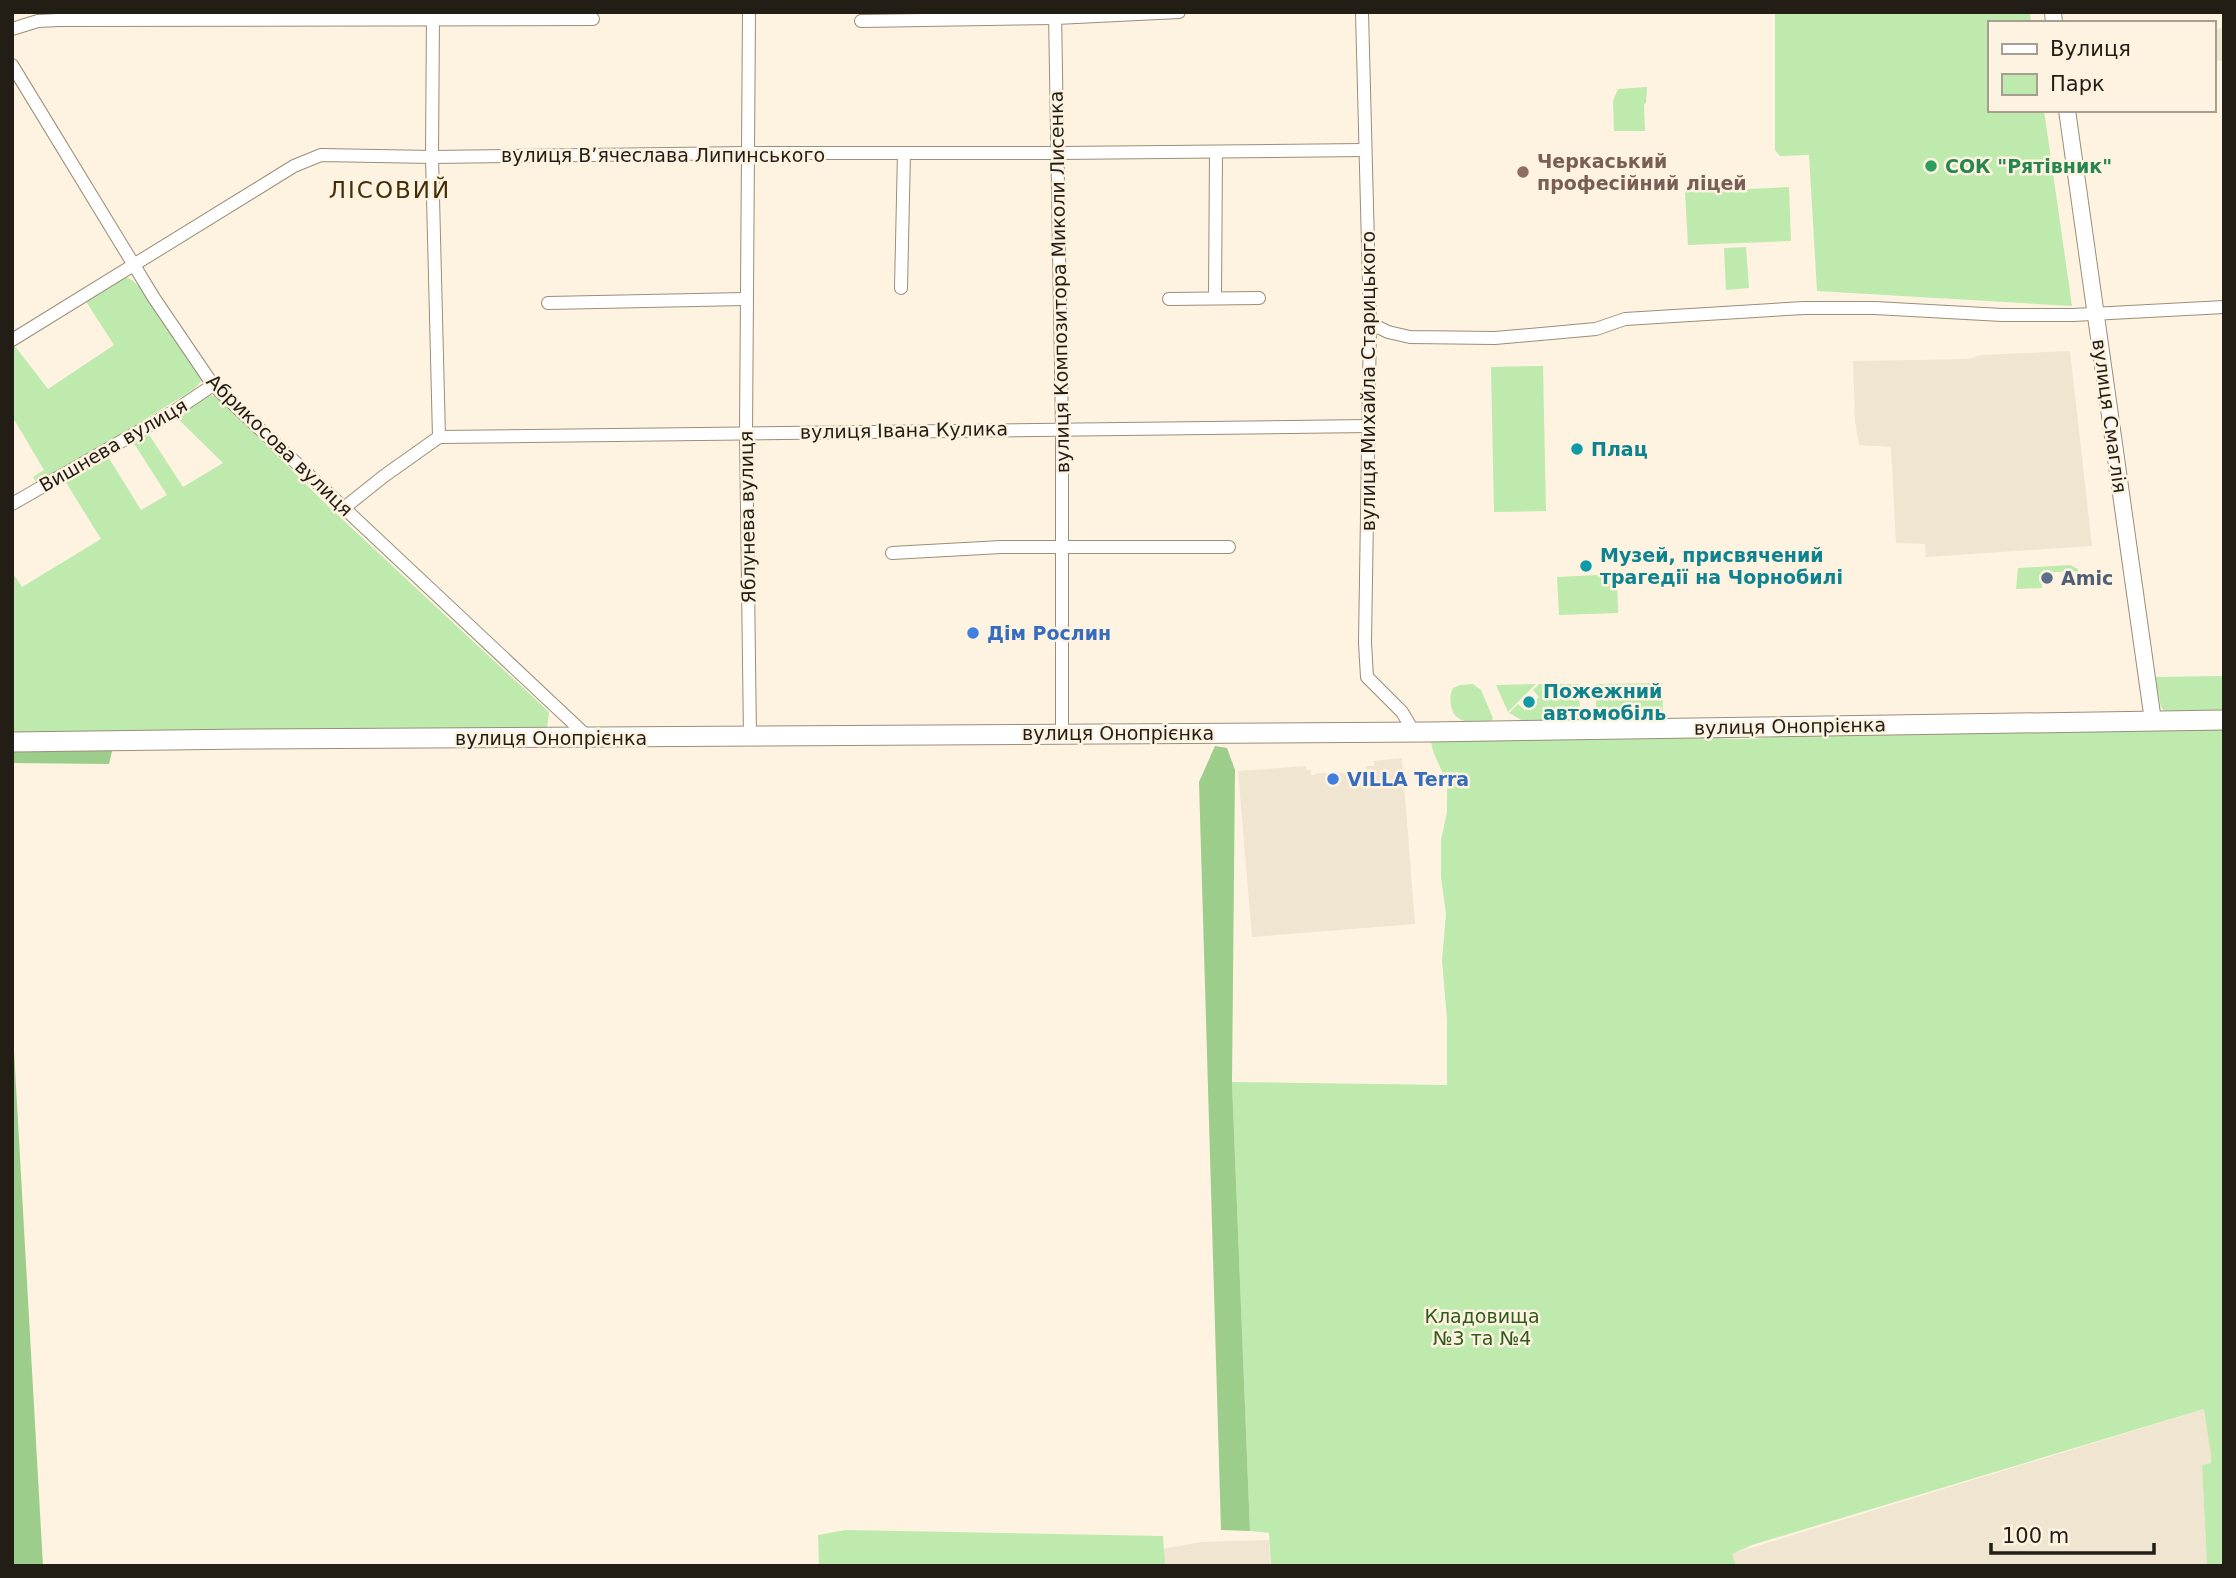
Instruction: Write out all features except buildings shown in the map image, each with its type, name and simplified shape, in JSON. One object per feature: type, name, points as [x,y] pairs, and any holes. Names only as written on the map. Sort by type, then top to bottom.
[{"type":"main road","name":"вулиця Онопрієнка","points":[[12,743],[247,739],[1414,732],[2224,720]]},
{"type":"street","name":"Яблунева вулиця","points":[[749,12],[746,433],[750,736]]},
{"type":"street","points":[[861,21],[1179,12]]},
{"type":"street","name":"вулиця Михайла Старицького","points":[[1362,12],[1370,323],[1367,677],[1402,712],[1414,732]]},
{"type":"street","name":"вулиця Композитора Миколи Лисенка","points":[[1056,15],[1062,428],[1062,733]]},
{"type":"street","points":[[12,29],[38,21],[58,20],[433,16],[593,19]]},
{"type":"street","points":[[344,509],[384,476],[439,437],[432,157],[433,16]]},
{"type":"street","name":"Абрикосова вулиця","points":[[12,65],[154,298],[213,385],[589,738]]},
{"type":"street","name":"вулиця Смаглія","points":[[2067,112],[2153,721]]},
{"type":"street","name":"вулиця Вʼячеслава Липинського","points":[[12,340],[294,166],[321,155],[432,157],[1364,150]]},
{"type":"street","points":[[1215,298],[1216,152]]},
{"type":"street","points":[[901,288],[904,153]]},
{"type":"street","points":[[1170,299],[1259,298]]},
{"type":"street","points":[[548,303],[746,299]]},
{"type":"street","points":[[1370,323],[1388,332],[1410,337],[1496,338],[1596,329],[1625,320],[1804,308],[2073,315],[2224,307]]},
{"type":"street","name":"Вишнева вулиця","points":[[12,504],[176,410],[213,385]]},
{"type":"street","name":"вулиця Івана Кулика","points":[[439,437],[1369,426]]},
{"type":"street","points":[[892,553],[990,547],[1229,547]]},
{"type":"shaded area","points":[[2224,28],[2224,61],[2215,60],[2215,29]]},
{"type":"shaded area","points":[[2070,351],[2092,546],[1926,557],[1925,544],[1896,543],[1891,447],[1859,445],[1855,421],[1853,361],[1969,359],[1982,355]]},
{"type":"shaded area","points":[[1402,758],[1415,924],[1252,937],[1238,771],[1306,766],[1306,770],[1311,770],[1311,775],[1359,775],[1359,770],[1374,766],[1374,761]]},
{"type":"shaded area","points":[[2205,1409],[2211,1455],[2211,1463],[2202,1465],[2207,1566],[1736,1566],[1731,1554]]},
{"type":"shaded area","points":[[1269,1540],[1270,1566],[1164,1566],[1162,1549],[1202,1542]]},
{"type":"green space","name":"СОК \"Рятівник\"","points":[[1775,12],[2030,12],[2031,21],[1988,21],[1988,112],[2044,112],[2072,306],[1817,291],[1809,155],[1780,156],[1775,150]]},
{"type":"green space","points":[[1647,87],[1644,104],[1645,131],[1614,131],[1613,101],[1618,89]]},
{"type":"green space","points":[[1789,187],[1791,241],[1688,245],[1685,192]]},
{"type":"green space","points":[[1746,247],[1749,288],[1726,290],[1724,248]]},
{"type":"green space","points":[[126,277],[135,282],[156,306],[202,378],[201,381],[189,392],[38,485],[33,477],[44,470],[15,421],[12,422],[12,346],[14,345],[48,389],[114,345],[85,300]]},
{"type":"green space","points":[[1543,366],[1546,511],[1494,512],[1491,367]]},
{"type":"green space","points":[[208,395],[220,399],[327,505],[549,712],[547,728],[12,733],[12,572],[22,587],[101,539],[65,481],[107,455],[141,510],[167,495],[133,442],[148,433],[183,487],[223,463],[175,416]]},
{"type":"green space","points":[[2070,565],[2078,569],[2081,586],[2076,586],[2075,571],[2041,573],[2042,588],[2016,589],[2018,568]]},
{"type":"green space","points":[[1617,574],[1618,613],[1559,615],[1557,577]]},
{"type":"green space","points":[[2224,676],[2224,711],[2170,712],[2161,707],[2155,677]]},
{"type":"green space","points":[[1662,683],[1663,716],[1660,719],[1523,721],[1509,713],[1518,704],[1525,710],[1539,697],[1533,690],[1539,684],[1579,684],[1580,713],[1596,713],[1596,684]]},
{"type":"green space","points":[[1473,684],[1481,690],[1493,718],[1491,721],[1461,720],[1453,712],[1450,699],[1453,688]]},
{"type":"green space","points":[[1536,684],[1508,712],[1496,685]]},
{"type":"green space","name":"Кладовища №3 та №4","points":[[2224,727],[2224,1566],[2207,1566],[2202,1465],[2211,1463],[2211,1455],[2204,1409],[1752,1545],[1732,1554],[1736,1566],[1271,1566],[1269,1533],[1250,1531],[1232,1082],[1447,1085],[1447,1020],[1442,960],[1446,914],[1441,877],[1441,840],[1447,812],[1447,782],[1430,739],[1696,735],[1745,739],[1794,733]]},
{"type":"green space","points":[[1215,746],[1227,748],[1235,770],[1232,1082],[1250,1531],[1221,1530],[1199,782]]},
{"type":"green space","points":[[113,747],[109,764],[12,763],[12,749]]},
{"type":"green space","points":[[12,1031],[13,1033],[43,1566],[12,1566]]},
{"type":"green space","points":[[846,1530],[1163,1536],[1165,1566],[819,1566],[818,1535]]},
{"type":"place","name":"СОК \"Рятівник\"","points":[[1931,166]]},
{"type":"place","name":"Черкаський професійний ліцей","points":[[1523,172]]},
{"type":"place","name":"Плац","points":[[1577,449]]},
{"type":"place","name":"Музей, присвячений трагедії на Чорнобилі","points":[[1586,566]]},
{"type":"place","name":"Amic","points":[[2047,578]]},
{"type":"place","name":"Дім Рослин","points":[[973,633]]},
{"type":"place","name":"Пожежний автомобіль","points":[[1529,702]]},
{"type":"place","name":"VILLA Terra","points":[[1333,779]]},
{"type":"district","name":"ЛІСОВИЙ","points":[[390,190]]}]
